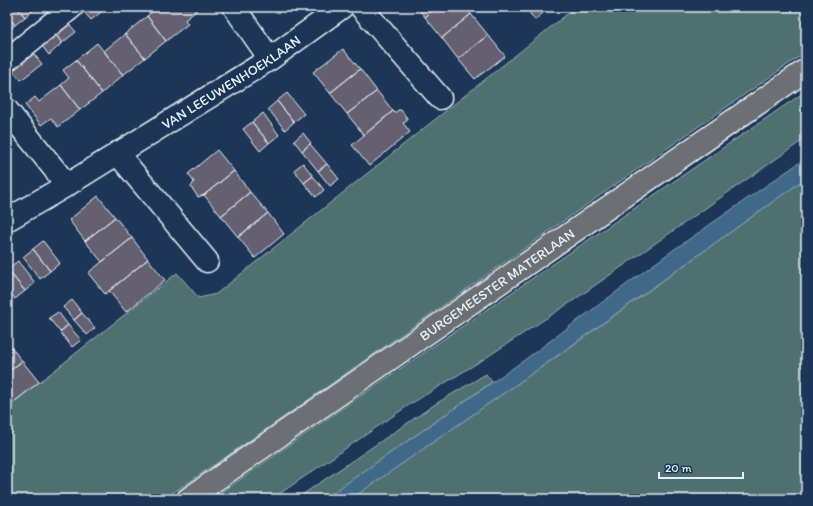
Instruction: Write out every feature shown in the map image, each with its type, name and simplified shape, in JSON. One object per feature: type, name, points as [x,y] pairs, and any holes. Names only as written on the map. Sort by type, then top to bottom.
[{"type":"main road","name":"BURGEMEESTER MATERLAAN","points":[[188,499],[806,70]]},
{"type":"street","points":[[234,7],[270,59]]},
{"type":"street","name":"VAN LEEUWENHOEKLAAN","points":[[7,220],[270,59],[342,7]]},
{"type":"street","points":[[361,7],[440,98]]},
{"type":"street","points":[[7,60],[71,8]]},
{"type":"street","points":[[7,110],[66,185]]},
{"type":"street","points":[[118,153],[207,261]]},
{"type":"green space","points":[[576,7],[806,7],[806,52],[284,417],[164,499],[7,499],[7,408],[177,273],[199,298],[216,294]]},
{"type":"green space","points":[[806,91],[806,138],[574,300],[484,359],[409,405],[272,499],[212,499],[334,414]]},
{"type":"green space","points":[[806,178],[806,499],[351,499],[559,355]]},
{"type":"green space","points":[[486,374],[492,382],[324,499],[296,499],[437,403]]},
{"type":"water","points":[[806,158],[806,178],[547,363],[351,499],[324,499],[523,361],[669,253]]},
{"type":"building","points":[[7,7],[17,7],[25,17],[15,25],[7,16]]},
{"type":"building","points":[[17,7],[33,7],[35,9],[25,17]]},
{"type":"building","points":[[90,7],[103,7],[105,9],[91,20],[84,12]]},
{"type":"building","points":[[158,7],[194,7],[197,10],[185,20],[188,24],[166,41],[147,16]]},
{"type":"building","points":[[417,7],[437,7],[425,17]]},
{"type":"building","points":[[437,7],[465,7],[471,14],[442,38],[425,17]]},
{"type":"building","points":[[525,7],[540,7],[544,12],[535,20]]},
{"type":"building","points":[[471,14],[488,35],[458,59],[442,38]]},
{"type":"building","points":[[7,16],[15,25],[7,32]]},
{"type":"building","points":[[147,16],[166,41],[145,58],[125,34]]},
{"type":"building","points":[[69,24],[76,32],[62,43],[56,35]]},
{"type":"building","points":[[125,34],[145,58],[123,75],[104,51]]},
{"type":"building","points":[[56,35],[62,43],[49,55],[42,46]]},
{"type":"building","points":[[488,35],[505,56],[475,79],[458,59]]},
{"type":"building","points":[[97,43],[123,75],[102,93],[76,60]]},
{"type":"building","points":[[343,49],[360,69],[330,93],[313,72]]},
{"type":"building","points":[[33,53],[42,64],[21,80],[12,70]]},
{"type":"building","points":[[76,60],[102,93],[80,110],[61,85],[69,78],[63,70]]},
{"type":"building","points":[[360,69],[377,91],[347,114],[330,93]]},
{"type":"building","points":[[61,85],[80,110],[58,127],[51,118],[41,125],[25,105],[35,97],[39,102]]},
{"type":"building","points":[[377,91],[393,111],[364,135],[347,114]]},
{"type":"building","points":[[287,93],[304,114],[294,122],[277,101]]},
{"type":"building","points":[[277,101],[294,122],[285,130],[268,109]]},
{"type":"building","points":[[398,110],[401,110],[407,118],[407,121],[403,123],[410,132],[369,166],[352,145],[393,111],[395,113]]},
{"type":"building","points":[[263,113],[279,135],[269,143],[252,122]]},
{"type":"building","points":[[252,122],[269,143],[260,151],[243,129]]},
{"type":"building","points":[[303,133],[311,143],[302,151],[294,141]]},
{"type":"building","points":[[310,144],[327,164],[318,171],[302,151]]},
{"type":"building","points":[[217,150],[234,171],[204,195],[198,197],[191,187],[194,182],[188,174]]},
{"type":"building","points":[[303,163],[313,176],[304,183],[294,170]]},
{"type":"building","points":[[327,164],[339,179],[330,186],[318,171]]},
{"type":"building","points":[[234,171],[250,192],[221,216],[204,195]]},
{"type":"building","points":[[313,176],[324,190],[316,197],[304,183]]},
{"type":"building","points":[[250,192],[268,213],[238,237],[221,216]]},
{"type":"building","points":[[98,196],[115,217],[85,241],[69,220]]},
{"type":"building","points":[[268,213],[284,234],[255,258],[238,237]]},
{"type":"building","points":[[115,217],[132,238],[102,262],[85,241]]},
{"type":"building","points":[[132,238],[148,259],[105,294],[88,273]]},
{"type":"building","points":[[43,241],[60,263],[50,271],[33,249]]},
{"type":"building","points":[[33,249],[50,271],[40,279],[23,257]]},
{"type":"building","points":[[148,259],[165,280],[126,312],[109,291]]},
{"type":"building","points":[[18,261],[35,283],[25,291],[7,269]]},
{"type":"building","points":[[7,269],[25,291],[15,299],[7,288]]},
{"type":"building","points":[[72,300],[82,313],[74,320],[63,307]]},
{"type":"building","points":[[58,312],[68,325],[60,332],[49,318]]},
{"type":"building","points":[[82,313],[95,328],[87,335],[74,320]]},
{"type":"building","points":[[68,325],[81,340],[72,347],[60,332]]},
{"type":"building","points":[[7,342],[22,361],[7,373]]},
{"type":"building","points":[[22,361],[39,382],[10,405],[7,402],[7,373]]}]
